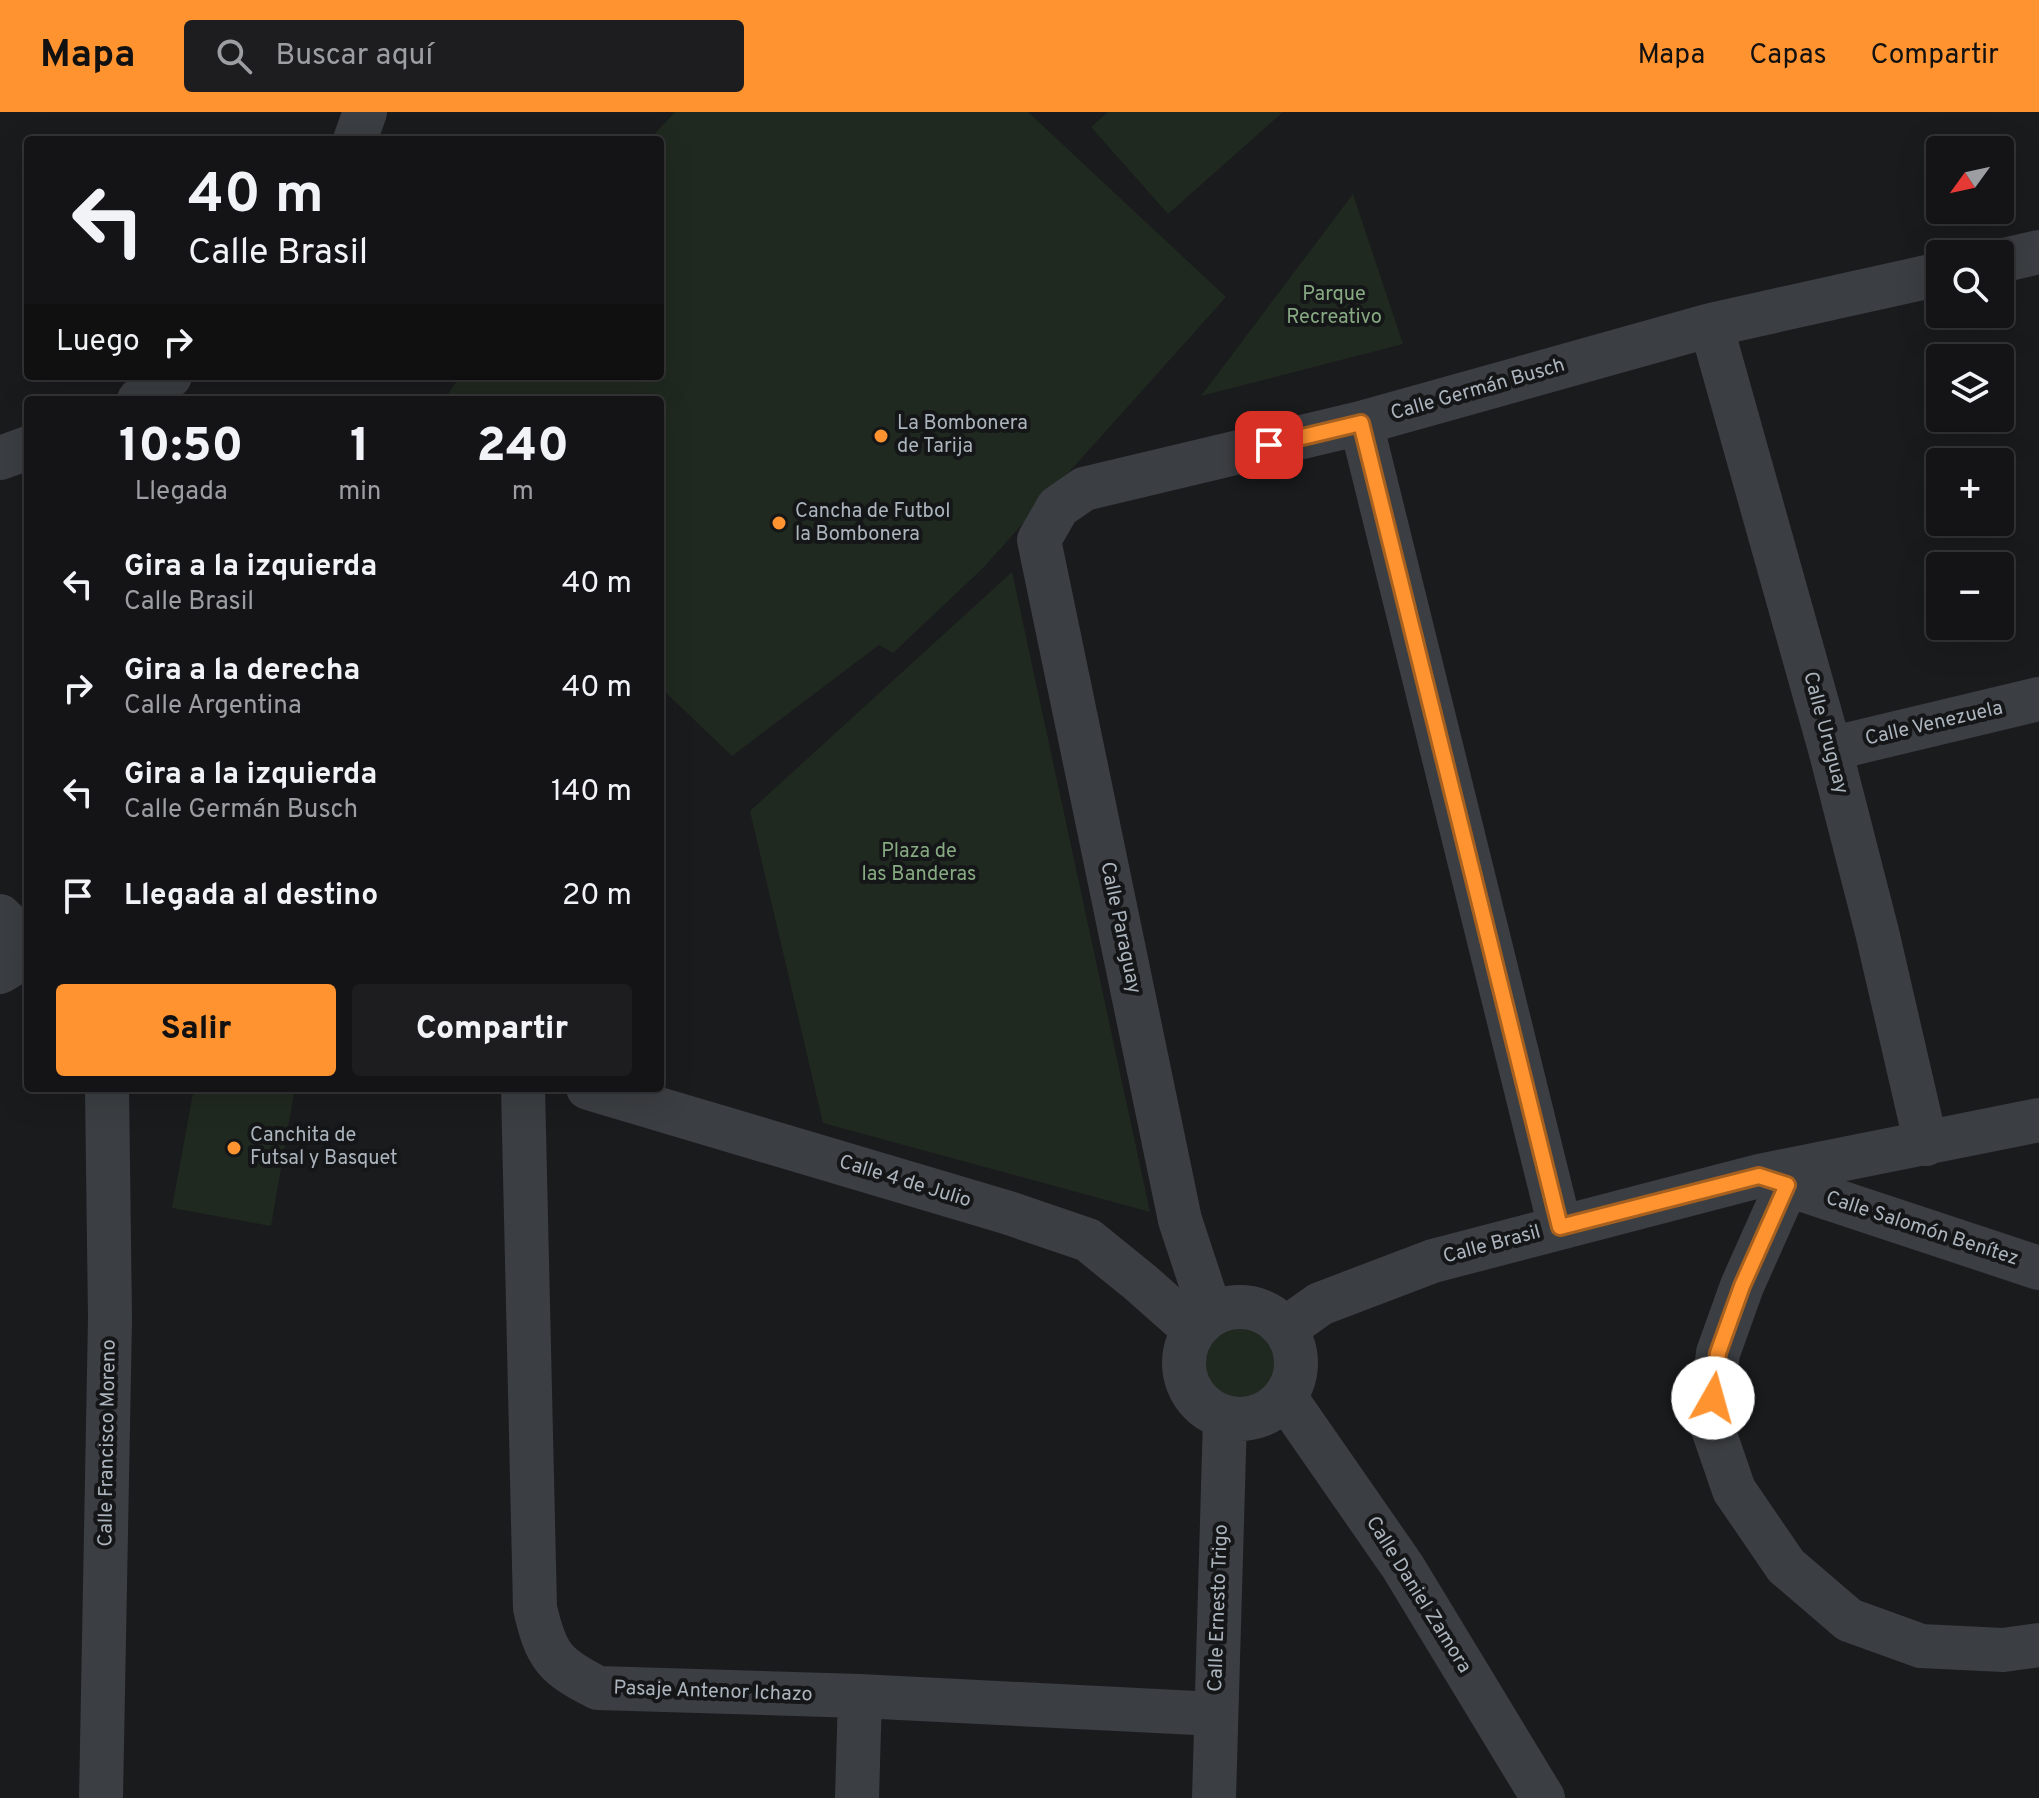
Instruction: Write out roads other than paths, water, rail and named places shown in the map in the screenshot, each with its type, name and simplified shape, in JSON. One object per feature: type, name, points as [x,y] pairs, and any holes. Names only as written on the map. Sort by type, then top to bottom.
[{"type":"street","points":[[356,136],[365,112]]},
{"type":"street","points":[[2014,258],[2039,252]]},
{"type":"street","name":"Calle Germán Busch","points":[[1039,540],[1058,507],[1084,489],[1361,423],[1711,325],[1926,277]]},
{"type":"street","name":"Calle Uruguay","points":[[1711,325],[1830,749],[1877,932],[1926,1144]]},
{"type":"street","points":[[144,396],[165,380]]},
{"type":"street","points":[[1361,423],[1560,1227]]},
{"type":"street","points":[[0,458],[24,449]]},
{"type":"street","name":"Calle Paraguay","points":[[1039,540],[1202,1322]]},
{"type":"street","name":"Calle Venezuela","points":[[1830,749],[2039,699]]},
{"type":"street","points":[[0,916],[24,939]]},
{"type":"street","points":[[0,972],[24,957]]},
{"type":"street","name":"Calle Francisco Moreno","points":[[101,1798],[110,1319],[107,1092]]},
{"type":"street","name":"Pasaje Antenor Ichazo","points":[[523,1092],[535,1608],[541,1634],[554,1659],[573,1676],[598,1688],[860,1696],[1216,1714]]},
{"type":"street","name":"Calle 4 de Julio","points":[[601,1092],[1009,1213],[1088,1240],[1141,1283],[1202,1322]]},
{"type":"street","name":"Calle Brasil","points":[[1285,1329],[1320,1304],[1433,1261],[1560,1227],[2039,1120]]},
{"type":"street","points":[[1773,1180],[1742,1286],[1718,1353],[1710,1420],[1734,1490],[1786,1566],[1849,1620],[1921,1646],[2003,1650],[2039,1645]]},
{"type":"street","name":"Calle Salomón Benítez","points":[[1773,1180],[2039,1268]]},
{"type":"street","points":[[1243,1306],[1273,1317],[1285,1329],[1293,1342],[1296,1373],[1285,1397],[1272,1410],[1259,1417],[1242,1420],[1225,1418],[1201,1404],[1192,1394],[1184,1367],[1186,1348],[1202,1322],[1227,1308],[1243,1306]]},
{"type":"street","name":"Calle Daniel Zamora","points":[[1285,1397],[1403,1567],[1543,1798]]},
{"type":"street","name":"Calle Ernesto Trigo","points":[[1214,1798],[1225,1418]]},
{"type":"street","points":[[857,1798],[860,1696]]},
{"type":"place","name":"La Bombonera de Tarija","points":[[881,436]]},
{"type":"place","name":"Cancha de Futbol la Bombonera","points":[[779,523]]},
{"type":"place","name":"Canchita de Futsal y Basquet","points":[[234,1148]]},
{"type":"park label","name":"Parque Recreativo","points":[[1334,306]]},
{"type":"park label","name":"Plaza de las Banderas","points":[[919,864]]}]
